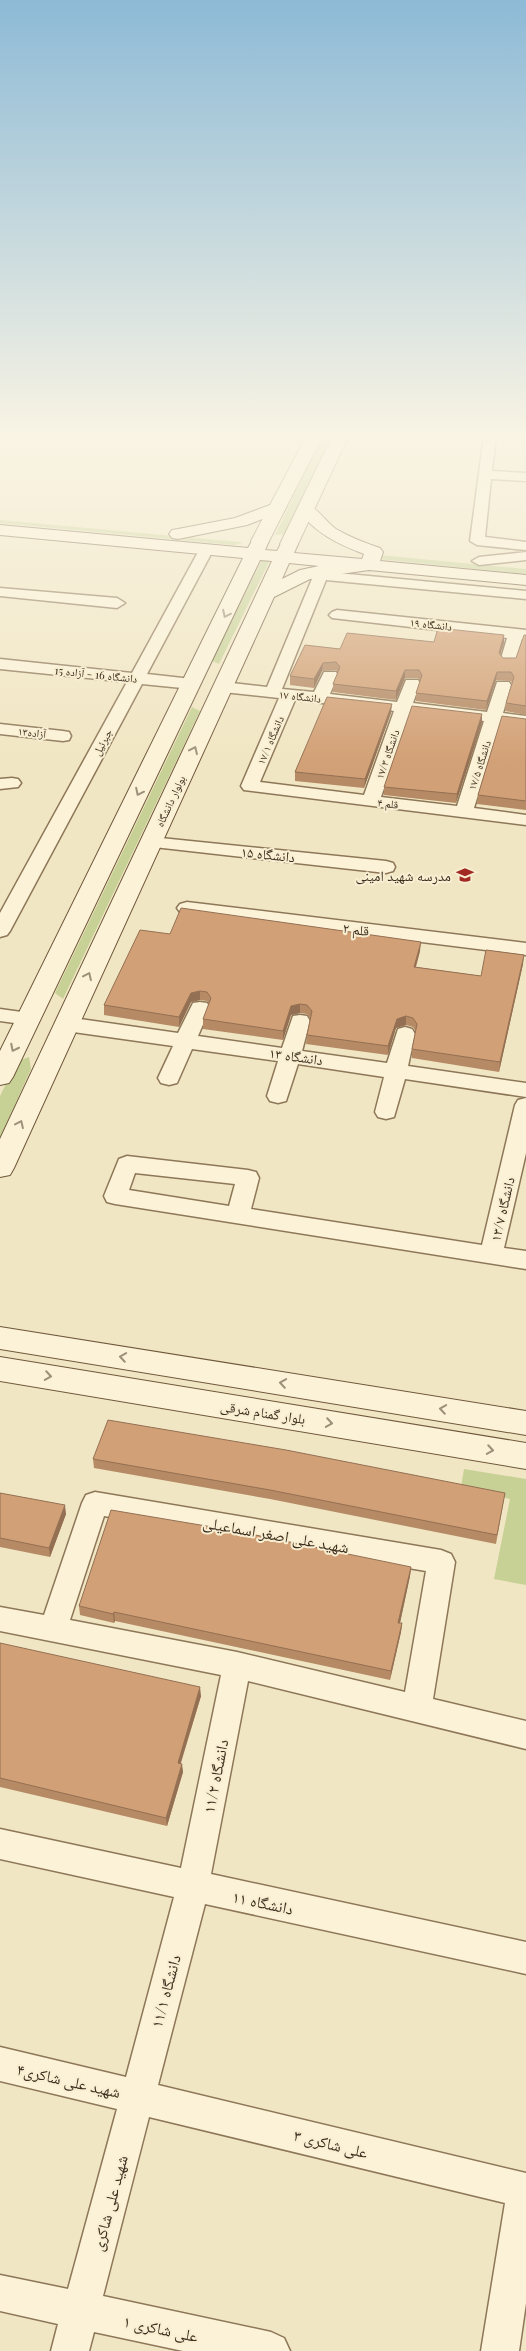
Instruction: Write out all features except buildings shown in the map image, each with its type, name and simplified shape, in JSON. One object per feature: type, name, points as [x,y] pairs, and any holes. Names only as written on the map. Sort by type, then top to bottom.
[{"type":"main road","points":[[138,545],[197,551],[257,548]]},
{"type":"main road","points":[[238,545],[372,559],[526,580]]},
{"type":"main road","points":[[0,1077],[259,545]]},
{"type":"main road","name":"بولوار دانشگاه","points":[[0,1168],[289,545]]},
{"type":"main road","points":[[348,545],[372,559]]},
{"type":"main road","points":[[197,551],[225,567],[239,587]]},
{"type":"main road","points":[[266,593],[328,569],[372,559],[479,561],[526,566]]},
{"type":"main road","points":[[7,1336],[526,1423]]},
{"type":"main road","name":"بلوار گمنام شرقی","points":[[0,1368],[526,1456]]},
{"type":"street","points":[[513,545],[526,546]]},
{"type":"street","name":"جبرئیل","points":[[0,931],[136,678],[197,551]]},
{"type":"street","points":[[479,561],[526,556]]},
{"type":"street","points":[[272,692],[307,612],[314,575],[526,595]]},
{"type":"street","points":[[0,592],[117,603]]},
{"type":"street","name":"دانشگاه ۱۹","points":[[337,615],[435,631],[521,634]]},
{"type":"street","points":[[508,662],[521,634]]},
{"type":"street","name":"دانشگاه 16 - آزاده 15","points":[[0,664],[192,684]]},
{"type":"street","points":[[320,698],[330,675]]},
{"type":"street","name":"دانشگاه ۱۷/۳","points":[[371,801],[412,683]]},
{"type":"street","name":"دانشگاه ۱۷/۵","points":[[464,812],[504,685]]},
{"type":"street","name":"دانشگاه ۱۷","points":[[222,687],[526,721]]},
{"type":"street","name":"دانشگاه ۱۷/۱","points":[[250,786],[289,694]]},
{"type":"street","name":"آزاده۱۳","points":[[0,729],[63,736]]},
{"type":"street","name":"قلم ۴","points":[[250,786],[526,820]]},
{"type":"street","name":"دانشگاه ۱۵","points":[[151,842],[386,867]]},
{"type":"street","name":"قلم ۲","points":[[187,908],[526,949]]},
{"type":"street","points":[[169,1078],[200,1008]]},
{"type":"street","points":[[0,1015],[29,1019]]},
{"type":"street","points":[[278,1096],[300,1021]]},
{"type":"street","name":"دانشگاه ۱۳","points":[[66,1024],[526,1090]]},
{"type":"street","points":[[386,1112],[405,1034]]},
{"type":"street","name":"دانشگاه ۱۳/۷","points":[[491,1255],[526,1105]]},
{"type":"street","points":[[238,1215],[248,1178],[127,1164],[115,1196],[526,1260]]},
{"type":"street","name":"شهید علی اصغر اسماعیلی","points":[[53,1629],[95,1503],[442,1562],[416,1708]]},
{"type":"street","points":[[0,1619],[237,1665],[526,1735]]},
{"type":"street","name":"دانشگاه ۱۱/۲","points":[[193,1887],[237,1665]]},
{"type":"street","name":"دانشگاه ۱۱","points":[[0,1844],[526,1958]]},
{"type":"street","name":"دانشگاه ۱۱/۱","points":[[137,2096],[193,1887]]},
{"type":"street","name":"شهید علی شاکری۴","points":[[0,2064],[137,2096]]},
{"type":"street","name":"علی شاکری ۳","points":[[137,2096],[525,2190]]},
{"type":"street","name":"شهید علی شاکری","points":[[70,2351],[137,2096]]},
{"type":"street","points":[[500,2351],[525,2190]]},
{"type":"street","name":"علی شاکری ۱","points":[[0,2293],[271,2351]]},
{"type":"green space","points":[[379,555],[526,569],[526,574],[378,559]]},
{"type":"green space","points":[[262,560],[270,560],[219,664],[212,661]]},
{"type":"green space","points":[[192,707],[200,711],[63,999],[55,993]]},
{"type":"green space","points":[[29,1057],[31,1069],[0,1138],[0,1096],[17,1061]]},
{"type":"green space","points":[[464,1469],[526,1479],[526,1585],[494,1579],[510,1499],[461,1487]]},
{"type":"place","name":"مدرسه شهید امینی","points":[[465,875]]}]
